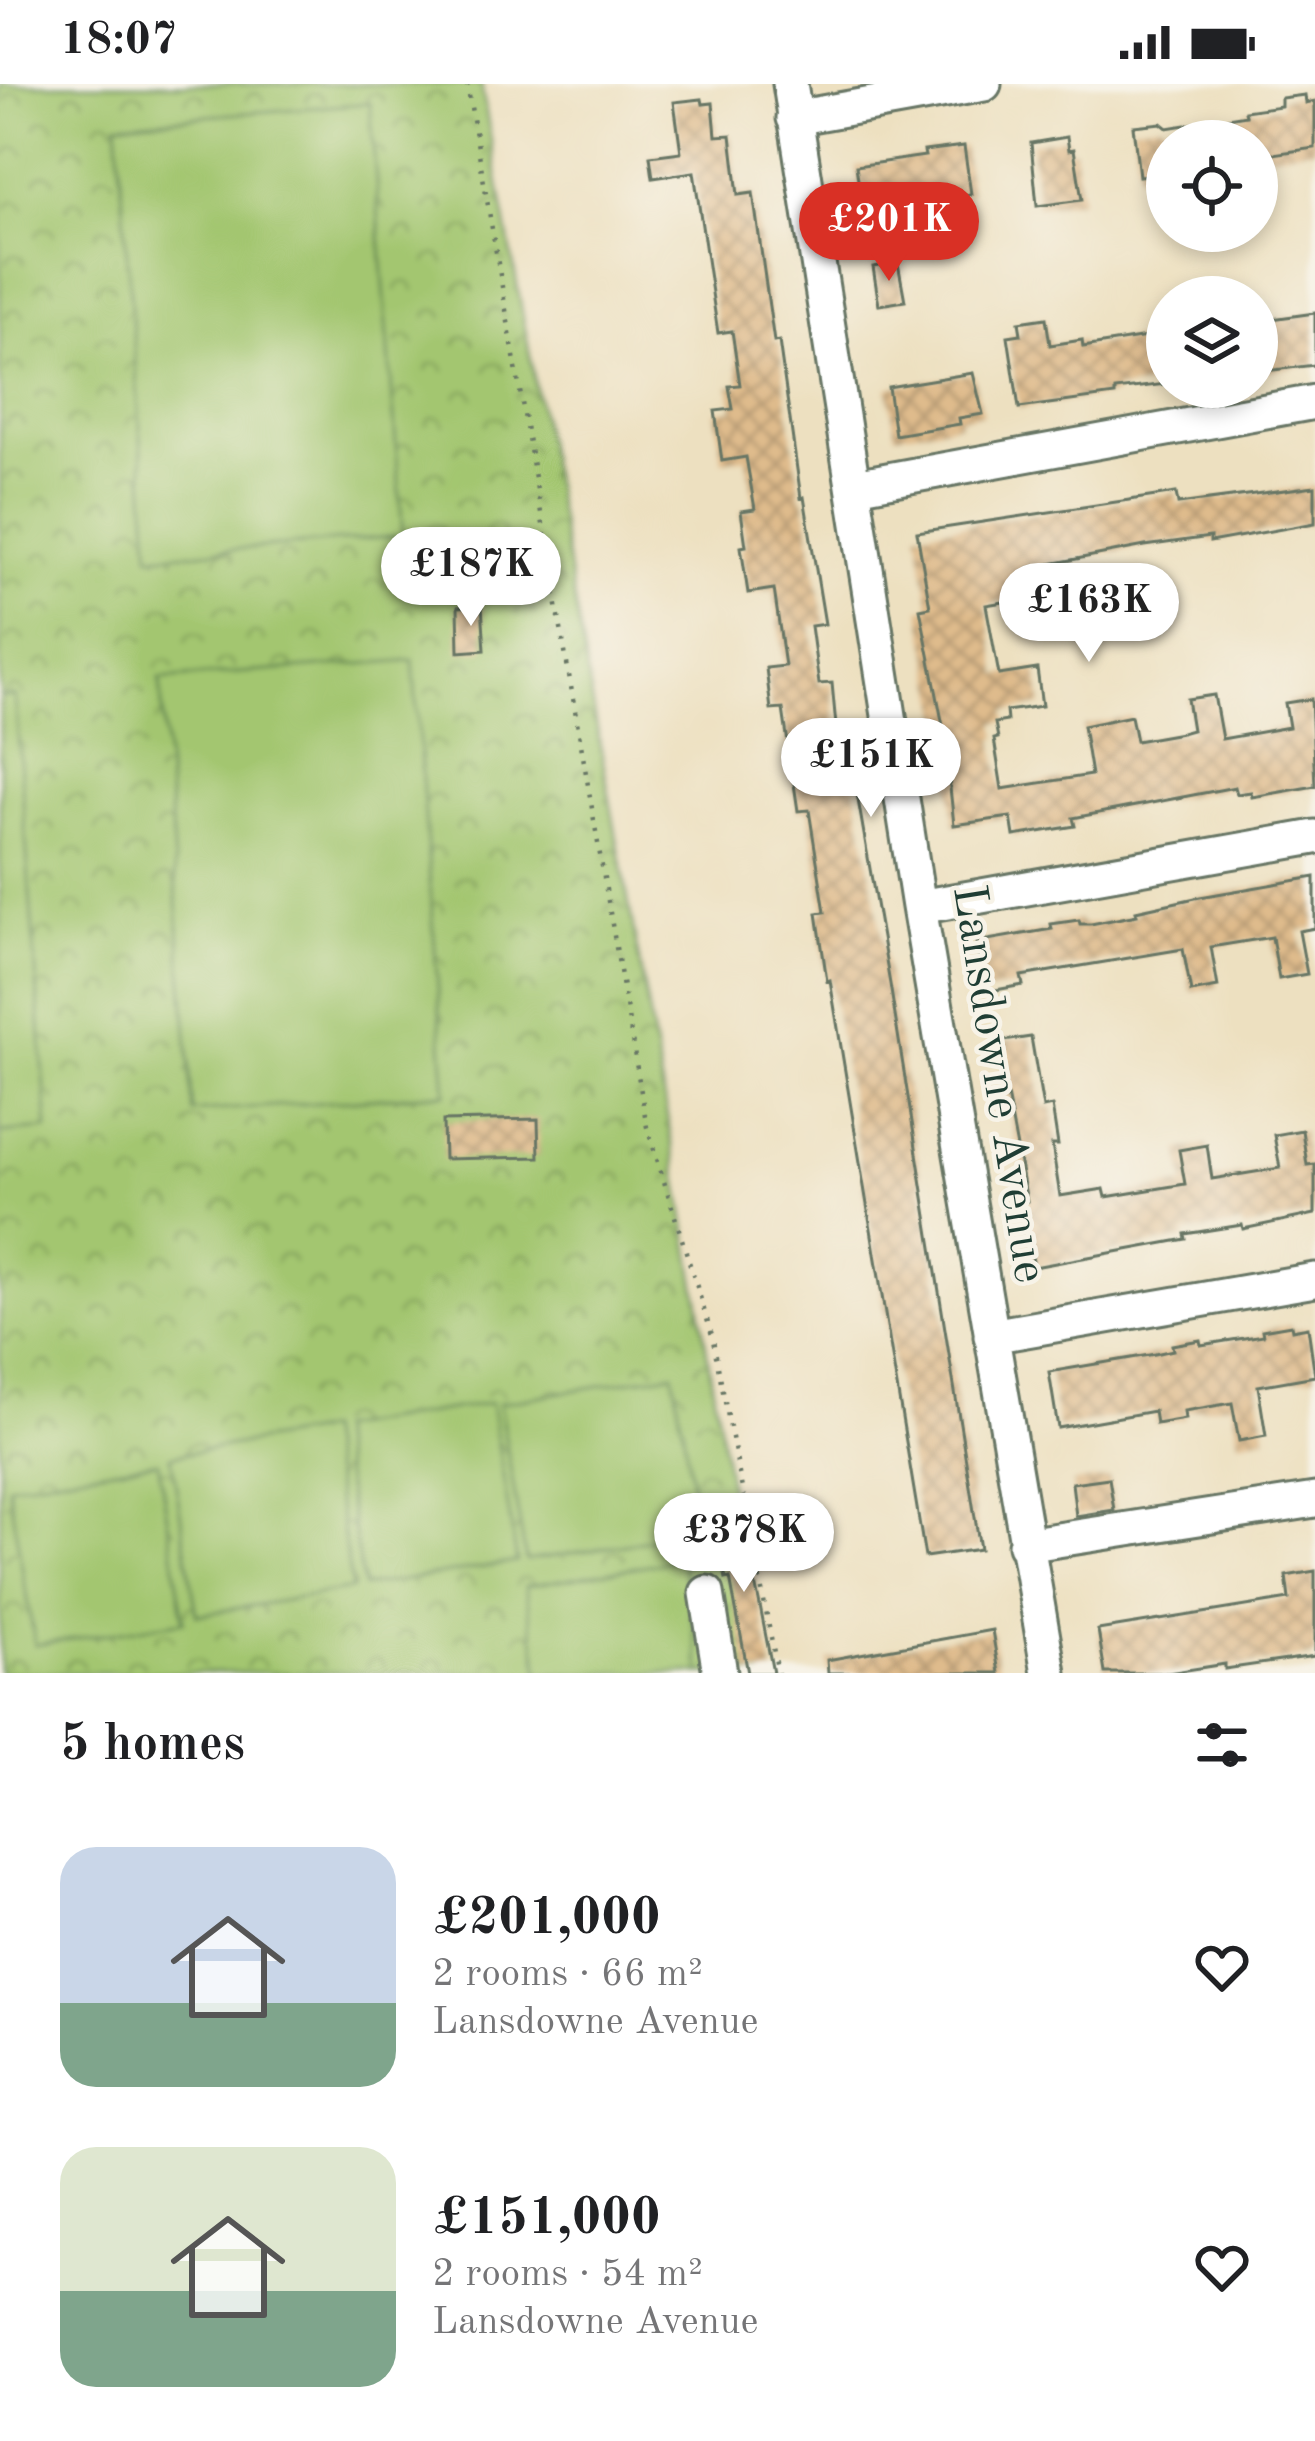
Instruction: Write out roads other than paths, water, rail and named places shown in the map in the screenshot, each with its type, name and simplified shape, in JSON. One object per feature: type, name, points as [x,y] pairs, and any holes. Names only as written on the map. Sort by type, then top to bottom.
[{"type":"street","points":[[792,101],[985,84]]},
{"type":"street","name":"Lansdowne Avenue","points":[[792,101],[919,907],[1048,1673]]},
{"type":"street","points":[[855,486],[1315,402]]},
{"type":"street","points":[[919,907],[1315,837]]},
{"type":"street","points":[[991,1336],[1315,1280]]},
{"type":"street","points":[[1025,1545],[1315,1500]]},
{"type":"street","points":[[707,1594],[720,1673]]}]
